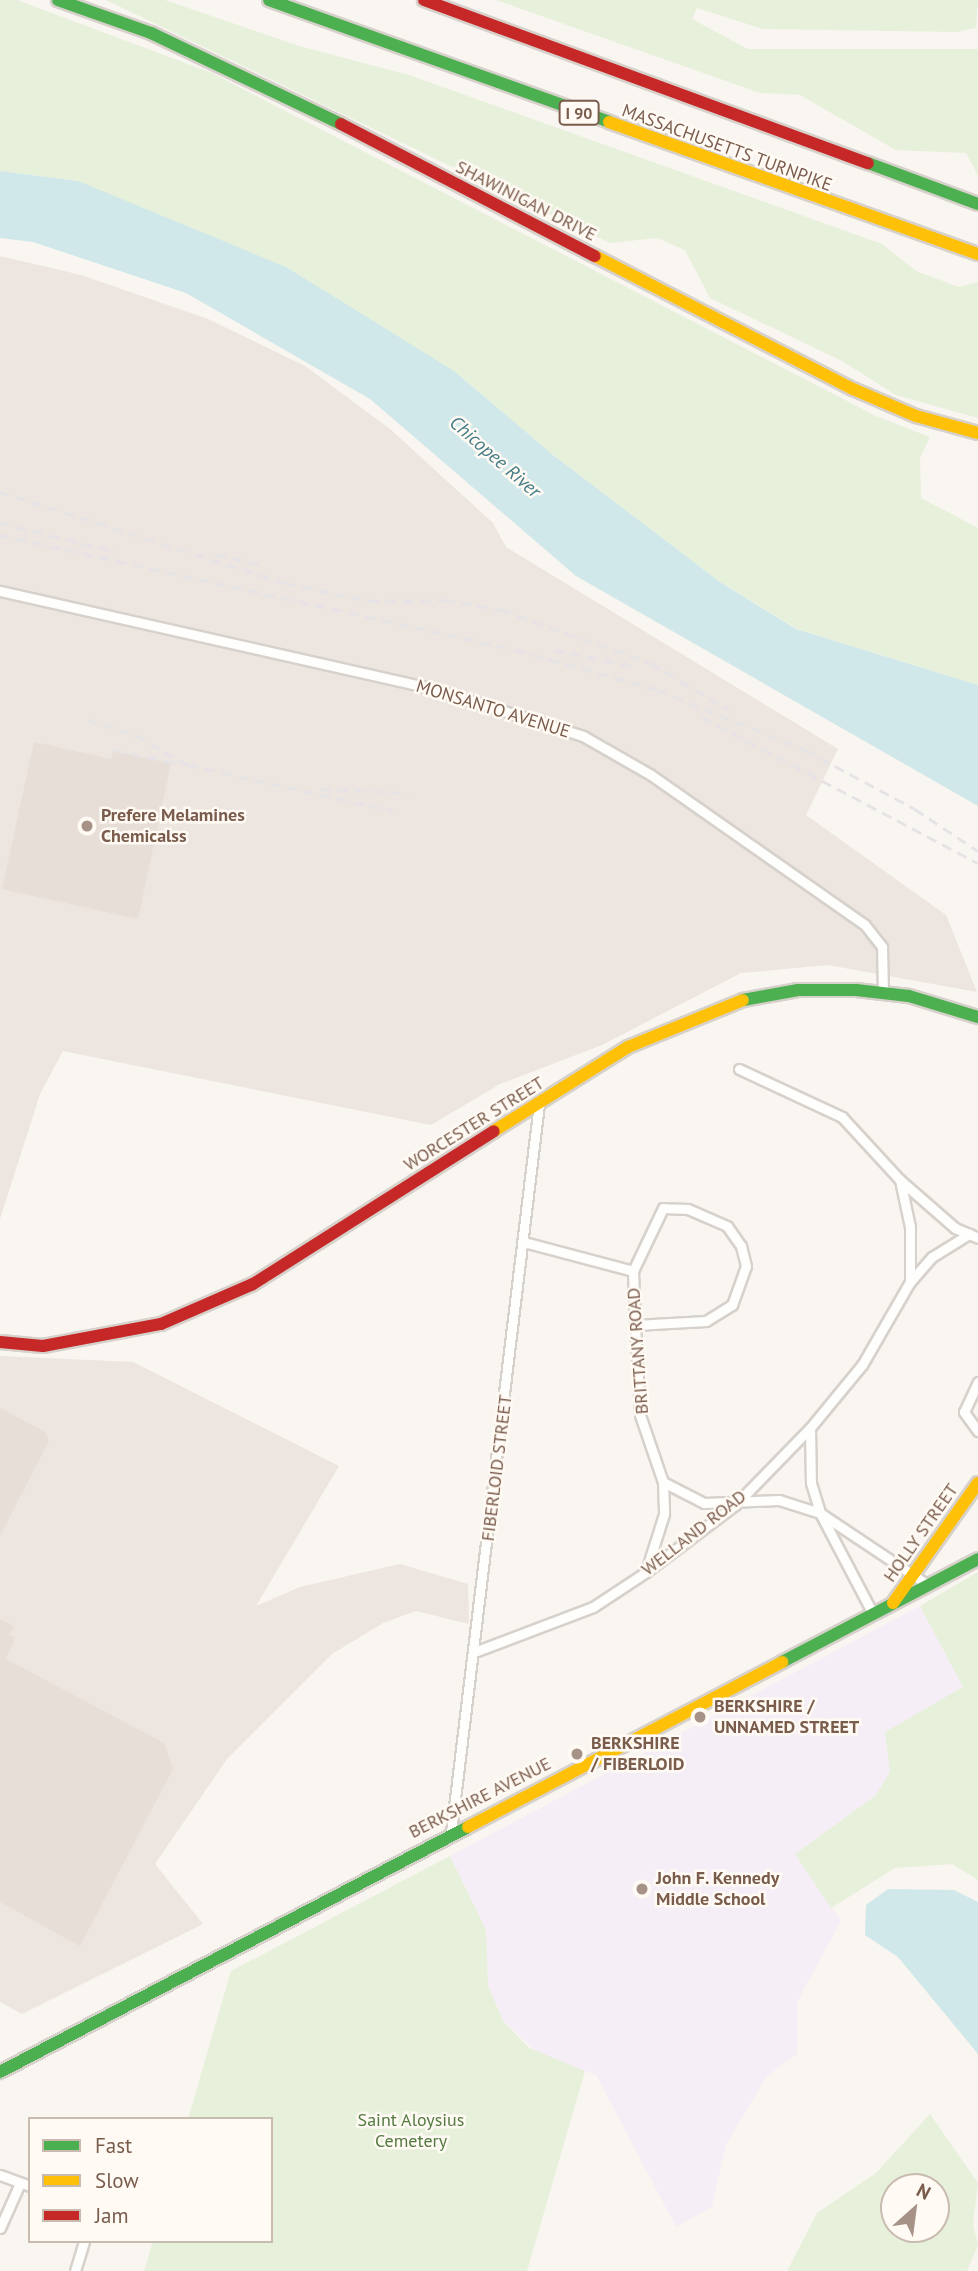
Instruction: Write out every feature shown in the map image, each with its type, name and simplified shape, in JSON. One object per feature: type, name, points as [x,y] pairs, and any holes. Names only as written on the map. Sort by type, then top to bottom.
[{"type":"main road","name":"SHAWINIGAN DRIVE","points":[[58,0],[151,33],[267,86],[863,394],[916,416],[978,433]]},
{"type":"main road","name":"MASSACHUSETTS TURNPIKE","points":[[269,0],[978,254]]},
{"type":"main road","name":"MASSACHUSETTS TURNPIKE","points":[[424,0],[978,204]]},
{"type":"main road","name":"WORCESTER STREET","points":[[0,1342],[43,1346],[161,1324],[242,1289],[637,1041],[724,1004],[806,989],[883,991],[978,1017]]},
{"type":"main road","name":"HOLLY STREET","points":[[893,1603],[978,1483]]},
{"type":"main road","name":"BERKSHIRE AVENUE","points":[[0,2072],[451,1832],[978,1559]]},
{"type":"street","name":"MONSANTO AVENUE","points":[[0,591],[434,689],[583,736],[652,775],[865,925],[882,947],[883,991]]},
{"type":"street","points":[[739,1069],[842,1117],[900,1180],[974,1236]]},
{"type":"street","name":"FIBERLOID STREET","points":[[451,1832],[477,1651],[539,1104]]},
{"type":"street","name":"WELLAND ROAD","points":[[900,1180],[911,1227],[910,1282]]},
{"type":"street","name":"BRITTANY ROAD","points":[[635,1325],[706,1321],[732,1305],[743,1288],[741,1246],[727,1226],[688,1209],[673,1206],[658,1213],[633,1271],[635,1325],[640,1415],[663,1482],[664,1514],[646,1572]]},
{"type":"street","name":"WELLAND ROAD","points":[[477,1651],[593,1607],[646,1572],[735,1505],[810,1429],[862,1365],[910,1282],[932,1257],[974,1236]]},
{"type":"street","points":[[524,1242],[633,1271]]},
{"type":"street","points":[[978,1382],[964,1412],[978,1431]]},
{"type":"street","points":[[810,1429],[811,1483],[820,1513],[872,1612]]},
{"type":"street","points":[[663,1482],[688,1499],[735,1505],[779,1500],[820,1513],[928,1585]]},
{"type":"street","points":[[0,2175],[25,2185],[0,2228]]},
{"type":"street","points":[[75,2271],[83,2243]]},
{"type":"shaded area","points":[[0,256],[81,275],[208,319],[305,366],[390,429],[493,523],[506,547],[838,749],[806,815],[946,915],[977,992],[828,965],[741,973],[602,1045],[500,1084],[431,1125],[63,1051],[40,1094],[0,1219]]},
{"type":"shaded area","points":[[0,1356],[133,1362],[339,1466],[256,1606],[300,1587],[400,1564],[468,1584],[469,1624],[416,1611],[383,1623],[332,1654],[227,1759],[155,1864],[203,1924],[22,2014],[0,2002]]},
{"type":"shaded area","name":"John F. Kennedy Middle School","points":[[920,1606],[964,1687],[875,1796],[795,1854],[841,1921],[797,2002],[797,2054],[767,2076],[726,2144],[712,2207],[676,2227],[596,2075],[538,2053],[503,2021],[488,1985],[486,1930],[450,1856]]},
{"type":"green space","points":[[0,0],[17,0],[212,73],[876,416],[930,437],[920,458],[921,498],[978,528],[978,685],[797,629],[720,582],[553,455],[454,371],[78,181],[0,171]]},
{"type":"green space","points":[[106,0],[165,0],[299,46],[409,75],[882,244],[916,271],[959,287],[978,282],[978,418],[896,395],[842,361],[710,298],[685,250],[657,238],[610,243]]},
{"type":"green space","points":[[496,0],[978,0],[976,28],[956,32],[763,29],[697,8],[692,19],[748,49],[978,49],[978,176],[966,153],[896,150],[800,95],[760,93]]},
{"type":"green space","points":[[978,1572],[978,1880],[952,1864],[895,1868],[831,1908],[795,1854],[875,1796],[890,1772],[885,1732],[963,1687],[920,1606]]},
{"type":"green space","name":"Saint Aloysius Cemetery","points":[[450,1856],[486,1930],[488,1985],[503,2021],[529,2048],[585,2071],[527,2271],[144,2271],[152,2243],[273,2243],[273,2117],[189,2117],[231,1971]]},
{"type":"green space","points":[[930,2114],[978,2183],[973,2224],[978,2245],[967,2271],[787,2271],[817,2213],[876,2173]]},
{"type":"water","name":"Chicopee River","points":[[0,171],[78,181],[286,267],[454,371],[553,455],[720,582],[796,629],[978,685],[978,806],[576,576],[370,399],[186,293],[33,242],[0,238]]},
{"type":"water","points":[[888,1889],[954,1890],[978,1902],[978,2054],[898,1957],[865,1935],[866,1905]]},
{"type":"building","name":"Prefere Melamines Chemicalss","points":[[34,742],[111,759],[113,751],[171,763],[138,919],[2,889]]},
{"type":"building","points":[[0,1408],[45,1432],[49,1441],[0,1536]]},
{"type":"building","points":[[0,1619],[14,1626],[9,1635],[15,1638],[6,1659],[164,1743],[173,1769],[80,1946],[0,1902]]},
{"type":"railway","points":[[0,492],[285,583],[369,601],[444,600],[501,610],[651,663],[729,710]]},
{"type":"railway","points":[[0,523],[118,552]]},
{"type":"railway","points":[[0,535],[516,650],[658,690],[805,750],[915,809],[978,851]]},
{"type":"railway","points":[[216,554],[266,566]]},
{"type":"railway","points":[[554,650],[636,667]]},
{"type":"railway","points":[[702,717],[978,863]]},
{"type":"railway","points":[[88,720],[135,735],[188,765],[393,811]]},
{"type":"railway","points":[[114,750],[175,763]]},
{"type":"railway","points":[[321,789],[410,793]]},
{"type":"traffic: fast","points":[[58,0],[151,33],[341,124]]},
{"type":"traffic: fast","points":[[269,0],[609,122]]},
{"type":"traffic: fast","points":[[868,163],[978,204]]},
{"type":"traffic: fast","points":[[743,1000],[798,990],[856,990],[909,996],[978,1017]]},
{"type":"traffic: fast","points":[[782,1662],[978,1559]]},
{"type":"traffic: fast","points":[[0,2072],[468,1827]]},
{"type":"traffic: slow","points":[[609,122],[978,254]]},
{"type":"traffic: slow","points":[[595,256],[853,389],[916,416],[978,433]]},
{"type":"traffic: slow","points":[[494,1131],[628,1047],[743,1000]]},
{"type":"traffic: slow","points":[[893,1603],[978,1483]]},
{"type":"traffic: slow","points":[[468,1827],[782,1662]]},
{"type":"traffic: jam","points":[[424,0],[868,163]]},
{"type":"traffic: jam","points":[[341,124],[595,256]]},
{"type":"traffic: jam","points":[[0,1342],[43,1346],[161,1324],[253,1284],[494,1131]]},
{"type":"place","name":"Prefere Melamines Chemicalss","points":[[87,826]]},
{"type":"place","name":"BERKSHIRE / UNNAMED STREET","points":[[700,1717]]},
{"type":"place","name":"BERKSHIRE / FIBERLOID","points":[[577,1754]]},
{"type":"place","name":"John F. Kennedy Middle School","points":[[642,1889]]}]
